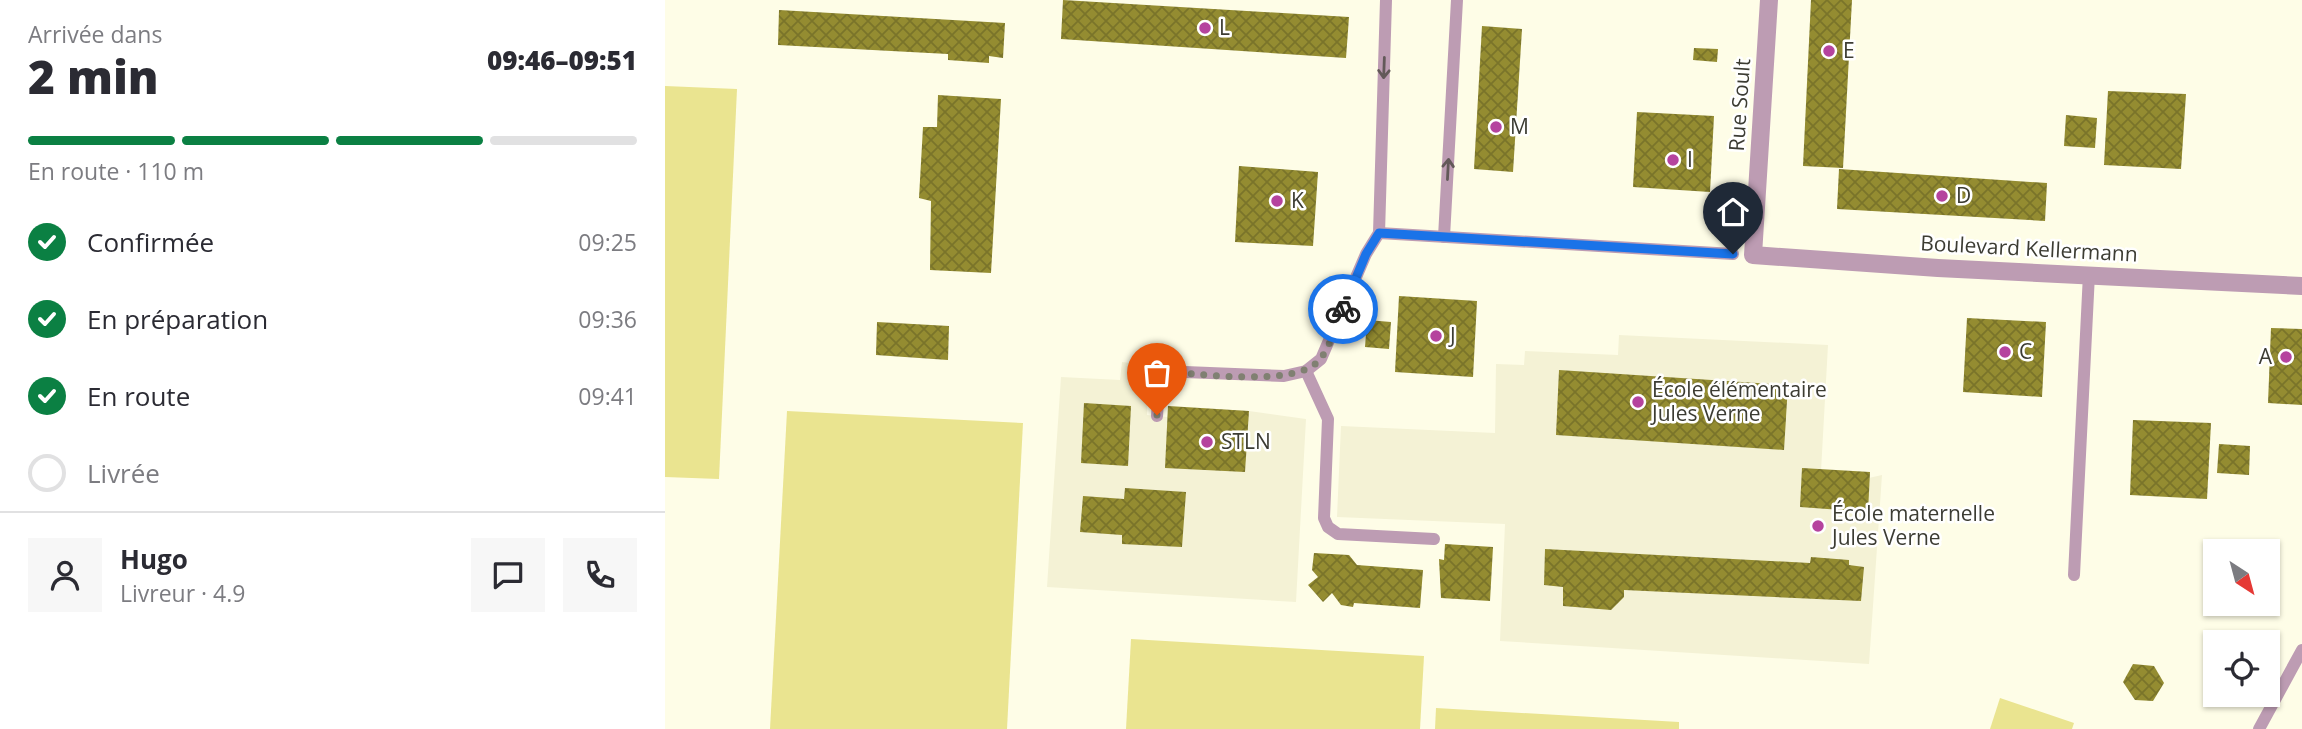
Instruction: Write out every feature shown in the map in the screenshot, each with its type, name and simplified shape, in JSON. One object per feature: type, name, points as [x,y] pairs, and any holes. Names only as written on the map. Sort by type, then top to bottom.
[{"type":"street","name":"Rue Soult","points":[[1753,255],[1769,0]]},
{"type":"street","name":"Boulevard Kellermann","points":[[1753,255],[1938,268],[2302,286]]},
{"type":"lane","points":[[1157,415],[1160,371],[1284,376],[1306,371],[1321,359],[1366,254],[1379,233],[1386,0]]},
{"type":"lane","points":[[1444,237],[1457,0]]},
{"type":"lane","points":[[1379,233],[1733,254]]},
{"type":"lane","points":[[2074,575],[2089,274]]},
{"type":"lane","points":[[1306,371],[1328,419],[1324,518],[1328,527],[1338,534],[1434,539]]},
{"type":"lane","points":[[2259,729],[2302,650]]},
{"type":"shaded area","points":[[665,86],[737,89],[719,479],[665,477]]},
{"type":"shaded area","points":[[1619,335],[1828,345],[1820,489],[1882,475],[1869,664],[1500,641],[1505,524],[1337,517],[1341,426],[1495,433],[1496,364],[1524,365],[1525,351],[1618,355]]},
{"type":"shaded area","points":[[1122,362],[1148,365],[1147,415],[1167,417],[1168,406],[1249,411],[1306,419],[1296,602],[1047,587],[1061,377],[1120,380]]},
{"type":"shaded area","points":[[787,411],[1023,423],[1007,729],[770,729]]},
{"type":"shaded area","points":[[1131,639],[1424,656],[1420,729],[1126,729]]},
{"type":"shaded area","points":[[2000,698],[2074,723],[2072,729],[1990,729]]},
{"type":"shaded area","points":[[1436,708],[1679,722],[1679,729],[1435,729]]},
{"type":"building","name":"L","points":[[1063,0],[1349,17],[1346,58],[1061,39]]},
{"type":"building","name":"E","points":[[1811,0],[1852,0],[1843,168],[1803,166]]},
{"type":"building","points":[[779,10],[1005,23],[1003,58],[989,56],[989,63],[948,60],[948,54],[778,45]]},
{"type":"building","name":"M","points":[[1482,26],[1522,29],[1513,172],[1474,169]]},
{"type":"building","points":[[1694,48],[1718,49],[1717,62],[1693,60]]},
{"type":"building","points":[[2108,91],[2186,94],[2181,169],[2104,165]]},
{"type":"building","points":[[938,95],[1001,99],[991,273],[930,270],[931,201],[919,198],[923,127],[937,127]]},
{"type":"building","name":"I","points":[[1637,112],[1714,116],[1710,192],[1633,187]]},
{"type":"building","points":[[2066,115],[2097,118],[2095,148],[2064,146]]},
{"type":"building","name":"K","points":[[1239,166],[1318,172],[1313,246],[1235,242]]},
{"type":"building","name":"D","points":[[1839,169],[2047,183],[2045,221],[1837,209]]},
{"type":"building","name":"J","points":[[1399,296],[1477,301],[1473,377],[1395,372]]},
{"type":"building","name":"C","points":[[1967,318],[2046,322],[2042,397],[1963,392]]},
{"type":"building","points":[[1367,320],[1391,322],[1389,349],[1365,347]]},
{"type":"building","points":[[877,322],[949,326],[948,360],[876,355]]},
{"type":"building","name":"A","points":[[2271,328],[2302,329],[2302,405],[2268,403]]},
{"type":"building","points":[[1559,370],[1788,385],[1784,450],[1556,435]]},
{"type":"building","points":[[1084,403],[1131,406],[1128,466],[1081,463]]},
{"type":"building","name":"STLN","points":[[1168,406],[1249,411],[1245,472],[1165,468]]},
{"type":"building","points":[[2133,420],[2211,423],[2207,499],[2130,495]]},
{"type":"building","points":[[2219,444],[2250,446],[2249,475],[2217,473]]},
{"type":"building","points":[[1802,468],[1870,472],[1868,512],[1800,507]]},
{"type":"building","points":[[1125,488],[1186,492],[1182,547],[1122,544],[1122,535],[1080,532],[1083,496],[1124,499]]},
{"type":"building","points":[[1445,544],[1493,547],[1490,601],[1441,598],[1439,559],[1444,560]]},
{"type":"building","points":[[1545,549],[1810,563],[1811,557],[1849,560],[1849,565],[1864,567],[1861,601],[1624,590],[1624,597],[1611,610],[1563,606],[1563,587],[1544,585]]},
{"type":"building","points":[[1314,553],[1349,555],[1357,565],[1423,570],[1420,608],[1354,603],[1353,607],[1341,605],[1332,593],[1323,602],[1308,585],[1318,577],[1312,570]]},
{"type":"building","points":[[2133,664],[2154,666],[2164,683],[2153,701],[2135,700],[2123,682]]},
{"type":"way so far","points":[[1157,415],[1160,371],[1284,376],[1306,371],[1321,359],[1343,309]]},
{"type":"place","name":"L","points":[[1205,28]]},
{"type":"place","name":"E","points":[[1829,51]]},
{"type":"place","name":"M","points":[[1496,127]]},
{"type":"place","name":"I","points":[[1673,160]]},
{"type":"place","name":"D","points":[[1942,196]]},
{"type":"place","name":"K","points":[[1277,201]]},
{"type":"place","name":"J","points":[[1436,336]]},
{"type":"place","name":"C","points":[[2005,352]]},
{"type":"place","name":"A","points":[[2286,357]]},
{"type":"place","name":"École élémentaire Jules Verne","points":[[1638,402]]},
{"type":"place","name":"STLN","points":[[1207,442]]},
{"type":"place","name":"École maternelle Jules Verne","points":[[1818,526]]},
{"type":"route","points":[[1343,309],[1366,254],[1379,233],[1733,254]]}]
